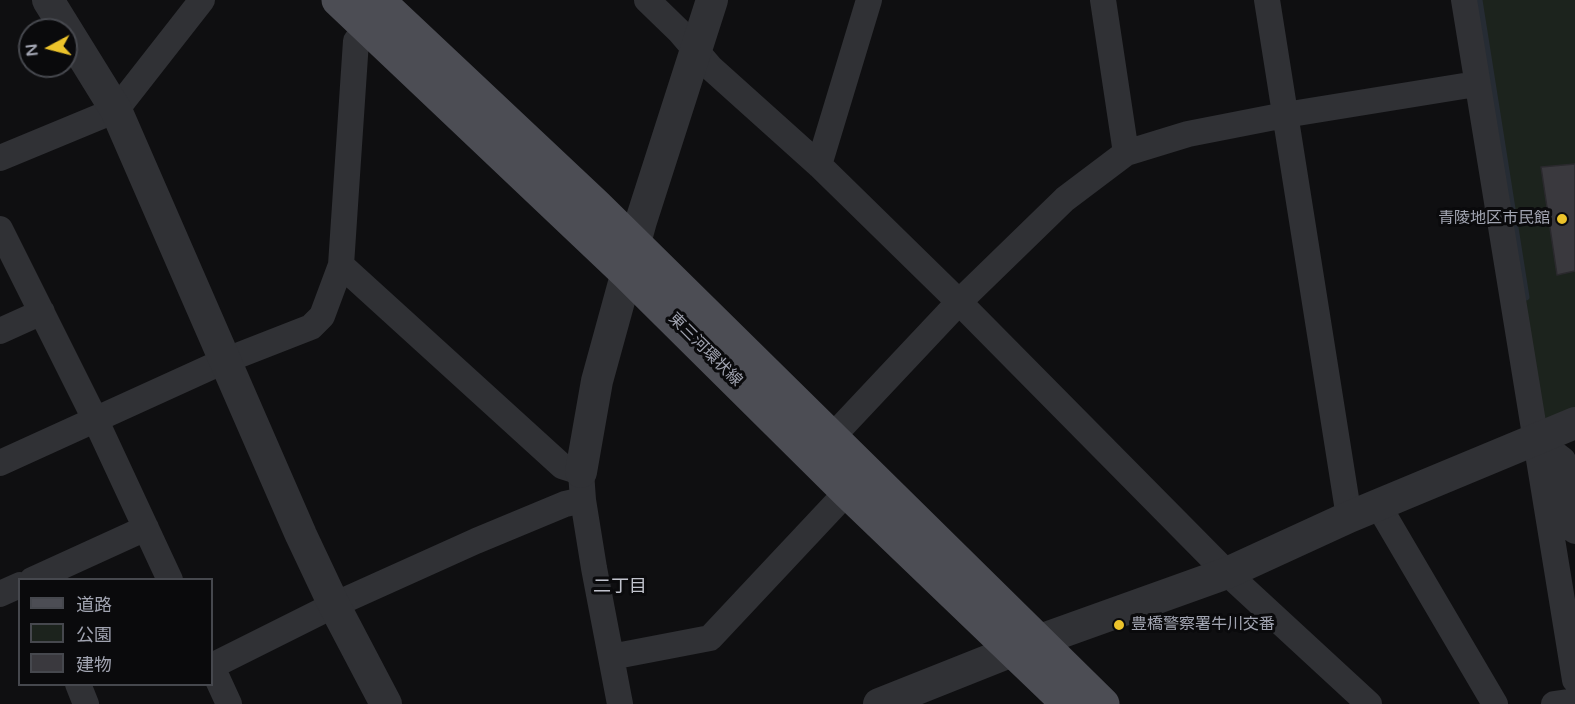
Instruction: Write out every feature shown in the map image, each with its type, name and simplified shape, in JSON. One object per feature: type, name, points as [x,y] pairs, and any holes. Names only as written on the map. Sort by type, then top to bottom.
[{"type":"main road","name":"東三河環状線","points":[[338,0],[373,14],[631,259],[832,437],[1026,645],[1068,704]]},
{"type":"main road","name":"東三河環状線","points":[[631,259],[847,492],[1026,645],[1103,704]]},
{"type":"street","points":[[48,0],[116,110],[300,535],[386,704]]},
{"type":"street","points":[[0,158],[116,110],[202,0]]},
{"type":"street","points":[[647,0],[697,52],[819,165],[959,302],[1227,573],[1369,704]]},
{"type":"street","points":[[620,704],[594,568],[582,486],[597,381],[631,259],[712,0]]},
{"type":"street","points":[[819,165],[869,0]]},
{"type":"street","points":[[1103,0],[1126,153]]},
{"type":"street","points":[[1267,0],[1349,517]]},
{"type":"street","points":[[1464,0],[1575,680]]},
{"type":"street","points":[[0,463],[224,362],[311,327],[322,315],[341,265],[356,41],[373,14]]},
{"type":"street","points":[[832,437],[959,302],[1065,199],[1126,153],[1188,134],[1285,115],[1476,84]]},
{"type":"street","points":[[0,230],[96,421],[170,578]]},
{"type":"street","points":[[341,265],[582,486]]},
{"type":"street","points":[[0,331],[42,312]]},
{"type":"street","points":[[879,704],[1026,645],[1227,573],[1349,517],[1575,423]]},
{"type":"street","points":[[1536,439],[1563,460],[1575,531]]},
{"type":"street","points":[[213,666],[334,605],[565,504],[582,486]]},
{"type":"street","points":[[611,657],[710,638],[847,492]]},
{"type":"street","points":[[1378,505],[1495,704]]},
{"type":"street","points":[[34,578],[146,528]]},
{"type":"street","points":[[0,594],[18,586]]},
{"type":"street","points":[[213,668],[229,704]]},
{"type":"street","points":[[79,686],[86,704]]},
{"type":"street","points":[[1554,704],[1575,701]]},
{"type":"green space","points":[[1464,0],[1575,0],[1575,423],[1536,439]]},
{"type":"building","name":"青陵地区市民館","points":[[1575,164],[1575,271],[1557,275],[1541,167]]},
{"type":"waterway","points":[[1479,0],[1526,297]]},
{"type":"place","name":"青陵地区市民館","points":[[1562,219]]},
{"type":"place","name":"豊橋警察署牛川交番","points":[[1119,625]]},
{"type":"district","name":"二丁目","points":[[620,587]]}]
